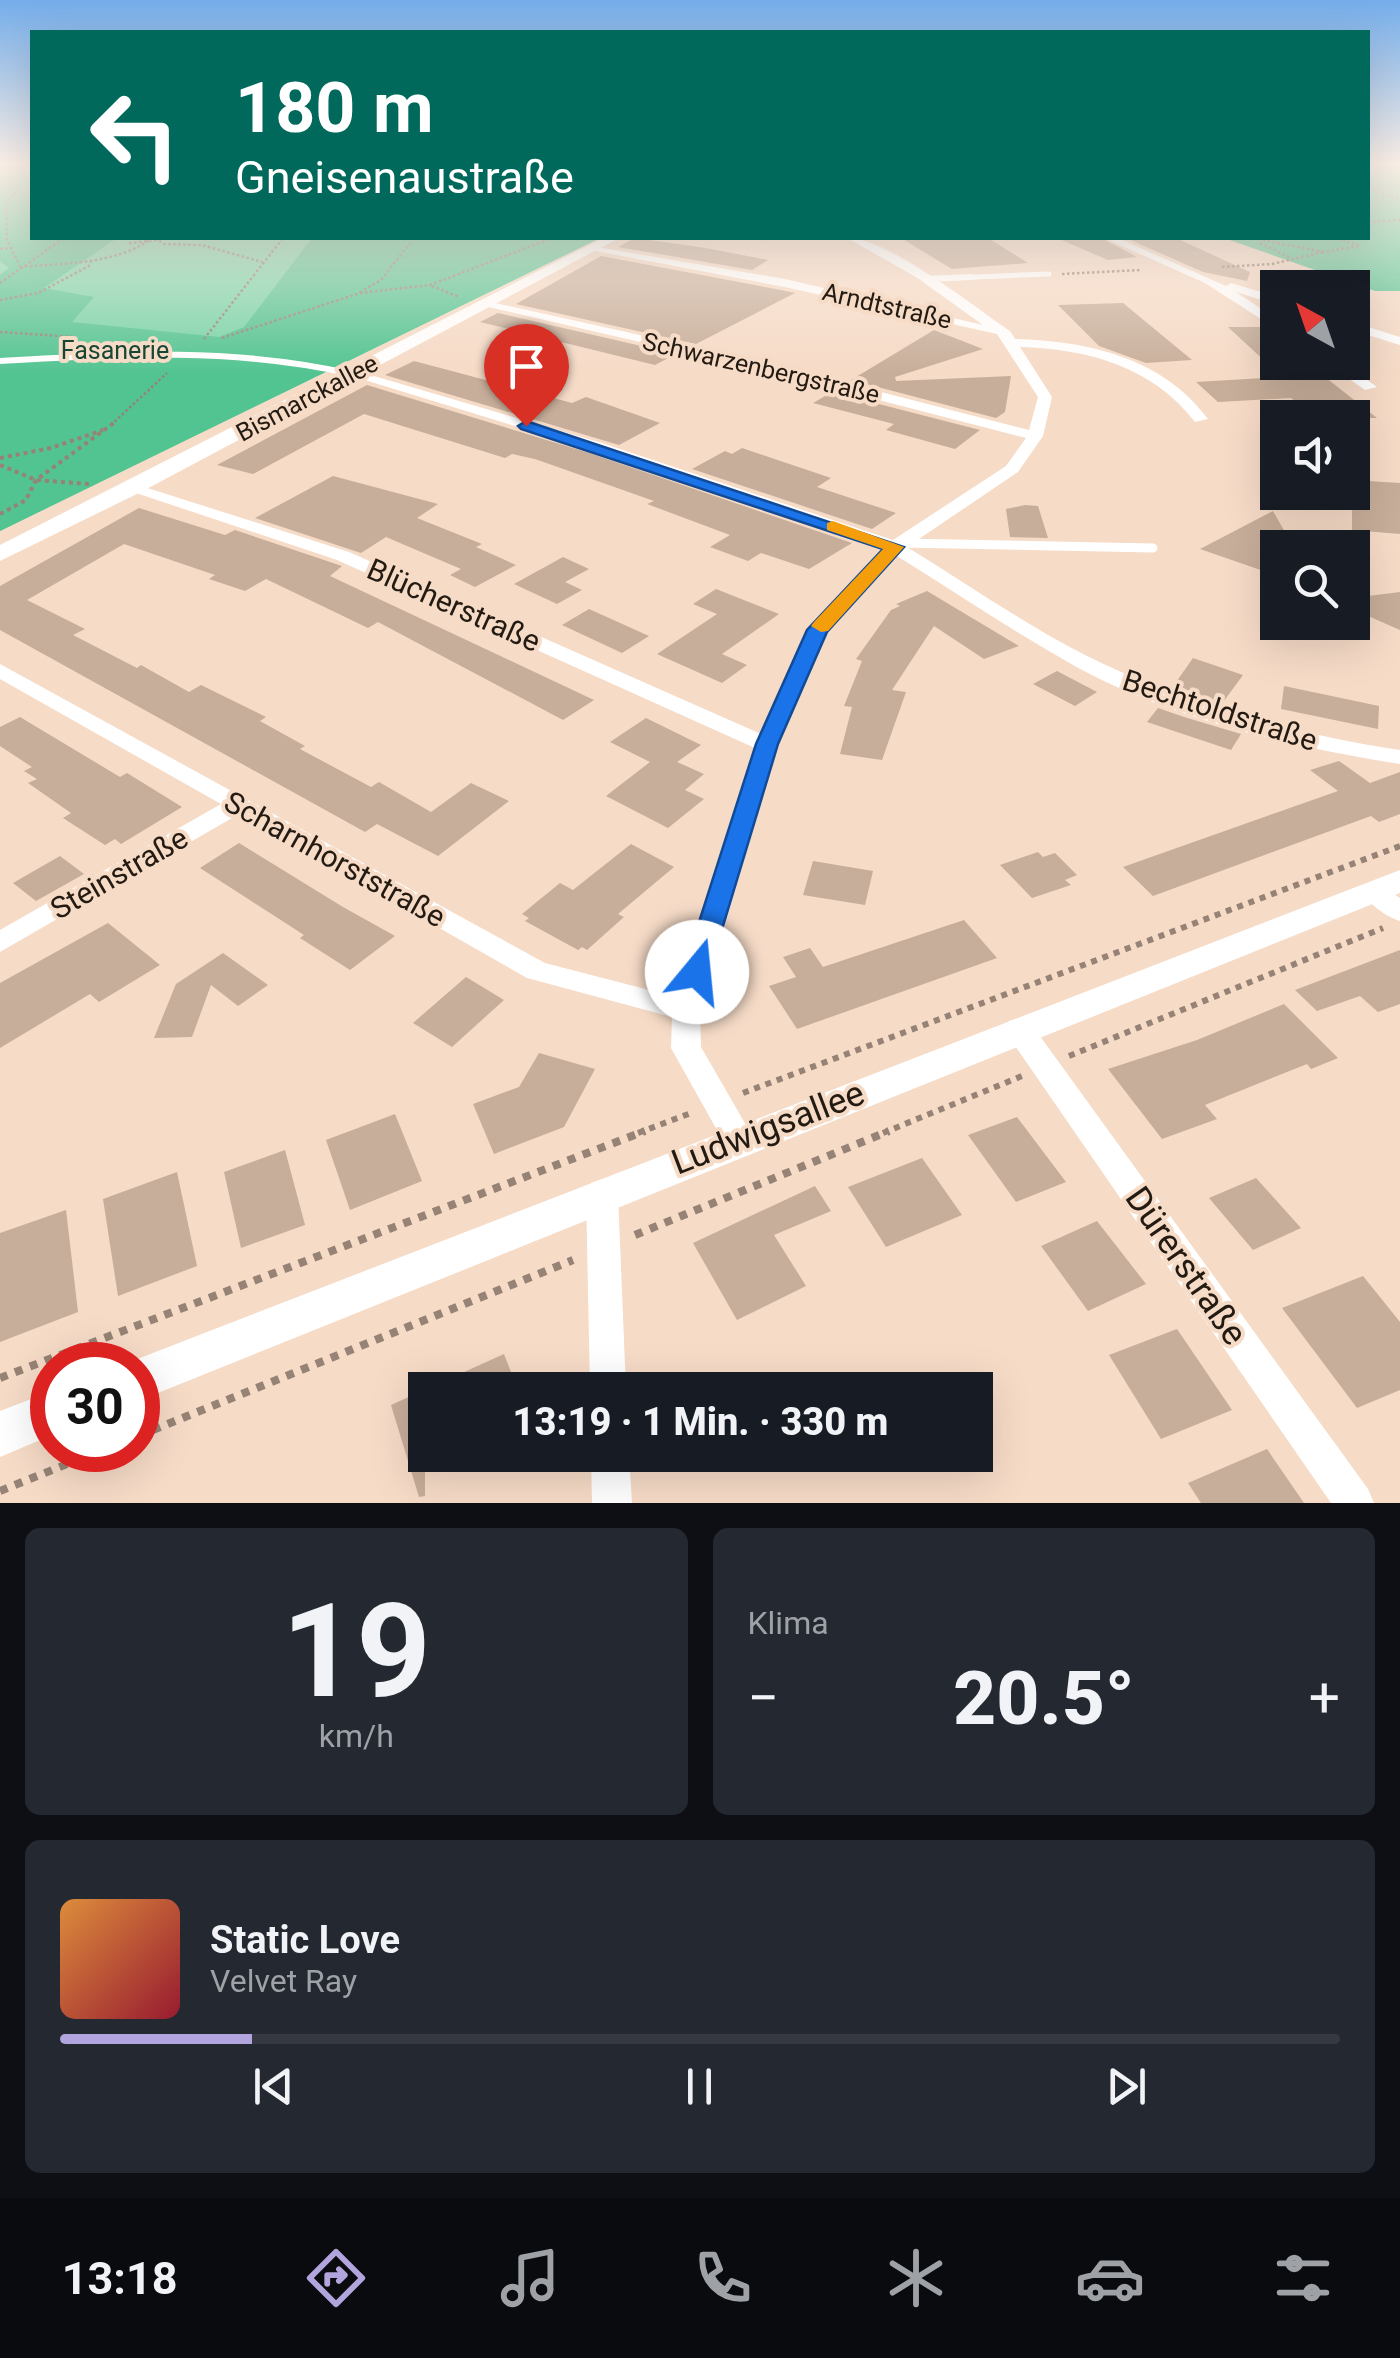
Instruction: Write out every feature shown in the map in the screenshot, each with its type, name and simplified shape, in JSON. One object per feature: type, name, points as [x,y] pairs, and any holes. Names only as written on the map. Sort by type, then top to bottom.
[{"type":"street","name":"Bismarckallee","points":[[0,554],[352,374],[479,303],[608,240]]},
{"type":"street","points":[[738,1139],[686,1048],[686,1010],[767,744],[818,630],[898,545],[1012,469],[1035,436],[1045,397],[1009,338],[927,278],[857,240]]},
{"type":"street","points":[[1115,240],[1209,280],[1260,295]]},
{"type":"street","name":"Arndtstraße","points":[[591,248],[785,283],[1009,338],[1100,352],[1154,379],[1200,419]]},
{"type":"street","points":[[1209,280],[1260,314]]},
{"type":"street","name":"Schwarzenbergstraße","points":[[479,303],[780,370],[1035,436]]},
{"type":"street","points":[[1370,331],[1400,340]]},
{"type":"street","name":"Bechtoldstraße","points":[[352,374],[596,446],[898,545],[1075,658],[1158,696],[1320,744],[1400,757]]},
{"type":"street","points":[[1358,380],[1370,388]]},
{"type":"street","name":"Blücherstraße","points":[[132,489],[343,556],[767,744]]},
{"type":"street","name":"Scharnhorststraße","points":[[0,670],[537,972],[686,1010]]},
{"type":"street","name":"Steinstraße","points":[[0,942],[238,805]]},
{"type":"street","name":"Ludwigsallee","points":[[160,1371],[1019,1029],[1391,895]]},
{"type":"street","name":"Dürerstraße","points":[[1019,1029],[1354,1503]]},
{"type":"street","points":[[602,1193],[607,1372]]},
{"type":"street","points":[[0,1434],[30,1422]]},
{"type":"street","points":[[611,1472],[612,1503]]},
{"type":"lane","points":[[927,278],[1049,274]]},
{"type":"lane","points":[[0,360],[196,350],[291,358],[352,374]]},
{"type":"lane","points":[[898,545],[1153,548]]},
{"type":"path","points":[[7,234],[20,266]]},
{"type":"path","points":[[0,283],[61,240]]},
{"type":"path","points":[[129,243],[151,240]]},
{"type":"path","points":[[160,240],[176,247],[202,245],[263,262]]},
{"type":"path","points":[[196,350],[282,240]]},
{"type":"path","points":[[357,294],[381,280],[412,240]]},
{"type":"path","points":[[0,514],[26,500],[36,480],[108,428],[206,343],[357,294],[430,284],[547,240]]},
{"type":"path","points":[[1256,240],[1294,259]]},
{"type":"path","points":[[1262,240],[1323,252]]},
{"type":"path","points":[[1182,269],[1272,264],[1360,246],[1343,240]]},
{"type":"path","points":[[20,266],[92,260],[144,248],[147,242]]},
{"type":"path","points":[[0,248],[13,248]]},
{"type":"path","points":[[0,300],[38,293],[90,266],[92,260]]},
{"type":"path","points":[[1049,274],[1100,272]]},
{"type":"path","points":[[430,284],[479,303]]},
{"type":"path","points":[[0,461],[108,428]]},
{"type":"path","points":[[0,461],[36,480]]},
{"type":"path","points":[[160,1427],[1400,922]]},
{"type":"path","points":[[0,1492],[49,1472]]},
{"type":"green space","name":"Fasanerie","points":[[0,234],[30,234],[30,240],[596,240],[0,531]]},
{"type":"green space","name":"Fasanerie","points":[[0,234],[30,234],[30,240],[114,240],[44,288],[94,297],[72,322],[219,337],[244,327],[310,240],[596,240],[0,531],[0,275],[9,268],[0,261]]},
{"type":"green space","points":[[1370,234],[1400,234],[1400,291],[1370,289],[1370,270],[1315,270],[1230,240],[1370,240]]},
{"type":"building","points":[[631,240],[649,240],[768,260],[752,270],[618,247]]},
{"type":"building","points":[[904,240],[991,240],[1028,263],[952,269]]},
{"type":"building","points":[[1062,240],[1105,240],[1137,257],[1108,260]]},
{"type":"building","points":[[1131,240],[1180,240],[1250,272],[1247,281],[1203,272]]},
{"type":"building","points":[[601,256],[795,293],[696,344],[516,304]]},
{"type":"building","points":[[1123,303],[1192,360],[1146,363],[1099,346],[1058,305]]},
{"type":"building","points":[[498,313],[676,354],[655,365],[480,322]]},
{"type":"building","points":[[1228,327],[1260,327],[1260,357]]},
{"type":"building","points":[[934,330],[983,349],[895,377],[896,381],[1011,376],[1005,412],[996,418],[851,380]]},
{"type":"building","points":[[414,361],[572,403],[586,397],[660,423],[619,445],[385,375]]},
{"type":"building","points":[[1329,380],[1354,400],[1218,402],[1196,382]]},
{"type":"building","points":[[367,385],[589,453],[852,543],[809,569],[761,553],[748,561],[710,547],[730,535],[647,504],[654,501],[535,459],[512,454],[505,458],[364,414],[253,474],[217,465]]},
{"type":"building","points":[[832,392],[980,430],[955,449],[886,430],[894,424],[813,403]]},
{"type":"building","points":[[742,448],[831,478],[817,487],[896,513],[872,529],[692,469],[725,451],[732,454]]},
{"type":"building","points":[[333,476],[438,504],[417,518],[482,544],[476,547],[516,565],[475,587],[450,575],[461,569],[386,537],[361,553],[255,518]]},
{"type":"building","points":[[1370,481],[1400,483],[1400,534],[1352,530],[1352,510],[1370,510]]},
{"type":"building","points":[[1038,506],[1048,538],[1010,537],[1006,509]]},
{"type":"building","points":[[139,508],[225,535],[235,530],[342,566],[330,576],[594,700],[563,720],[378,622],[368,628],[266,579],[245,591],[209,579],[215,575],[124,544],[27,600],[85,629],[73,635],[137,668],[141,665],[189,692],[201,685],[266,717],[260,721],[305,746],[300,749],[371,787],[379,782],[431,812],[471,783],[509,801],[438,856],[377,824],[365,832],[0,630],[0,586]]},
{"type":"building","points":[[1273,511],[1284,530],[1260,530],[1260,570],[1200,549]]},
{"type":"building","points":[[563,557],[589,569],[565,582],[582,590],[557,604],[514,584]]},
{"type":"building","points":[[716,589],[779,614],[722,654],[747,665],[722,683],[657,654],[717,614],[693,604]]},
{"type":"building","points":[[927,591],[1019,646],[984,659],[934,626],[892,690],[906,692],[882,760],[840,754],[852,707],[844,706],[862,661],[856,659],[891,610],[900,606],[896,604]]},
{"type":"building","points":[[1400,592],[1400,630],[1370,617],[1370,596]]},
{"type":"building","points":[[589,609],[649,636],[622,653],[562,625]]},
{"type":"building","points":[[1193,658],[1243,675],[1221,705],[1172,688]]},
{"type":"building","points":[[1057,671],[1097,692],[1075,706],[1033,684]]},
{"type":"building","points":[[1284,686],[1379,706],[1378,729],[1281,709]]},
{"type":"building","points":[[1158,708],[1241,734],[1231,750],[1147,722]]},
{"type":"building","points":[[20,717],[120,777],[127,773],[182,807],[121,844],[115,839],[105,845],[63,818],[71,813],[28,783],[37,779],[24,771],[32,767],[0,746],[0,727]]},
{"type":"building","points":[[646,718],[701,745],[677,762],[704,774],[685,790],[704,799],[668,828],[606,796],[650,762],[610,742]]},
{"type":"building","points":[[1339,761],[1370,783],[1400,772],[1400,814],[1379,822],[1371,816],[1153,896],[1123,867],[1338,791],[1310,770]]},
{"type":"building","points":[[239,843],[395,936],[350,970],[300,938],[304,935],[200,868]]},
{"type":"building","points":[[631,844],[674,867],[618,914],[624,917],[587,950],[578,950],[525,921],[529,918],[522,914],[560,883],[573,890]]},
{"type":"building","points":[[1038,852],[1043,857],[1055,853],[1077,875],[1065,880],[1071,885],[1032,898],[1000,865]]},
{"type":"building","points":[[60,856],[84,874],[36,901],[13,883]]},
{"type":"building","points":[[813,861],[873,871],[865,905],[803,895]]},
{"type":"building","points":[[964,920],[997,958],[797,1029],[769,986],[796,977],[783,957],[810,948],[823,967]]},
{"type":"building","points":[[108,923],[160,965],[99,1002],[90,994],[0,1048],[0,983]]},
{"type":"building","points":[[1400,950],[1400,1004],[1378,1012],[1360,996],[1317,1011],[1295,990]]},
{"type":"building","points":[[223,953],[268,985],[238,1006],[211,985],[192,1037],[154,1038],[176,984]]},
{"type":"building","points":[[466,977],[504,1000],[452,1047],[413,1023]]},
{"type":"building","points":[[1284,1004],[1338,1058],[1311,1069],[1307,1064],[1205,1105],[1217,1119],[1162,1139],[1108,1069],[1197,1040]]},
{"type":"building","points":[[539,1053],[595,1069],[564,1127],[494,1154],[473,1104],[519,1087]]},
{"type":"building","points":[[395,1114],[422,1181],[350,1210],[326,1140]]},
{"type":"building","points":[[1017,1117],[1066,1182],[1016,1202],[968,1135]]},
{"type":"building","points":[[285,1150],[305,1225],[241,1248],[224,1172]]},
{"type":"building","points":[[922,1158],[962,1215],[886,1247],[848,1187]]},
{"type":"building","points":[[177,1172],[197,1266],[118,1296],[103,1199]]},
{"type":"building","points":[[1256,1178],[1301,1228],[1253,1250],[1209,1198]]},
{"type":"building","points":[[815,1186],[831,1211],[774,1235],[806,1286],[737,1320],[693,1243]]},
{"type":"building","points":[[66,1210],[78,1312],[0,1342],[0,1233]]},
{"type":"building","points":[[1097,1221],[1146,1284],[1088,1311],[1041,1246]]},
{"type":"building","points":[[1363,1276],[1400,1322],[1400,1390],[1357,1408],[1282,1308]]},
{"type":"building","points":[[1177,1329],[1232,1410],[1161,1439],[1109,1355]]},
{"type":"building","points":[[504,1354],[511,1372],[464,1372]]},
{"type":"building","points":[[408,1397],[408,1461],[391,1405]]},
{"type":"building","points":[[1267,1449],[1304,1503],[1201,1503],[1188,1483]]},
{"type":"building","points":[[411,1472],[425,1472],[425,1496],[419,1497]]},
{"type":"slow traffic","points":[[821,626],[894,547],[833,527]]},
{"type":"route","points":[[526,426],[894,547],[818,630],[767,744],[697,972]]}]
